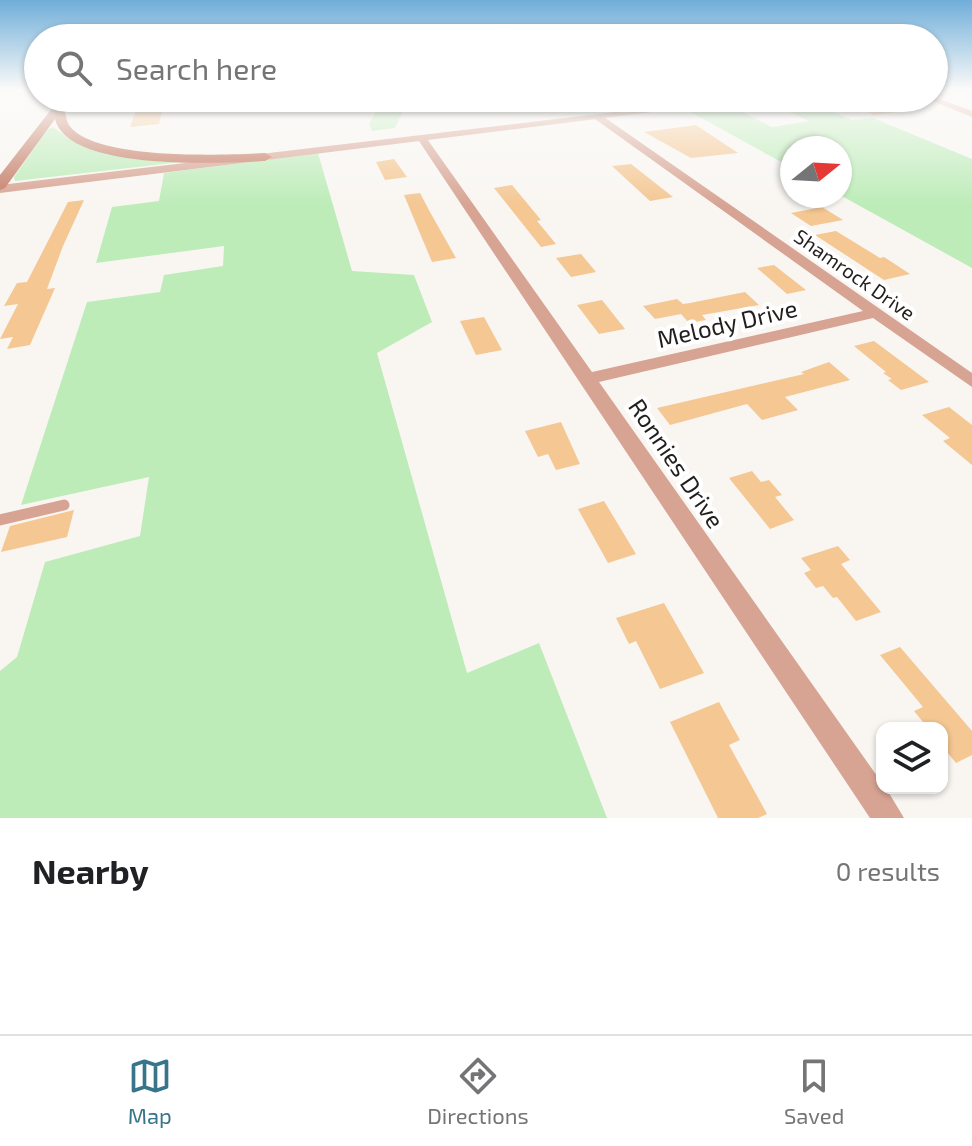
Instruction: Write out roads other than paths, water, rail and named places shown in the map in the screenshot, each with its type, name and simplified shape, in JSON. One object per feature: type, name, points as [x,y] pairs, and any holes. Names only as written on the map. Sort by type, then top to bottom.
[{"type":"main road","points":[[0,187],[41,129]]},
{"type":"main road","points":[[64,129],[104,148],[180,158],[265,157]]},
{"type":"street","points":[[0,187],[496,129]]},
{"type":"street","name":"Shamrock Drive","points":[[615,129],[972,381]]},
{"type":"street","name":"Ronnies Drive","points":[[422,138],[888,818]]},
{"type":"street","name":"Melody Drive","points":[[588,379],[876,313]]},
{"type":"lane","points":[[0,520],[64,505]]}]
